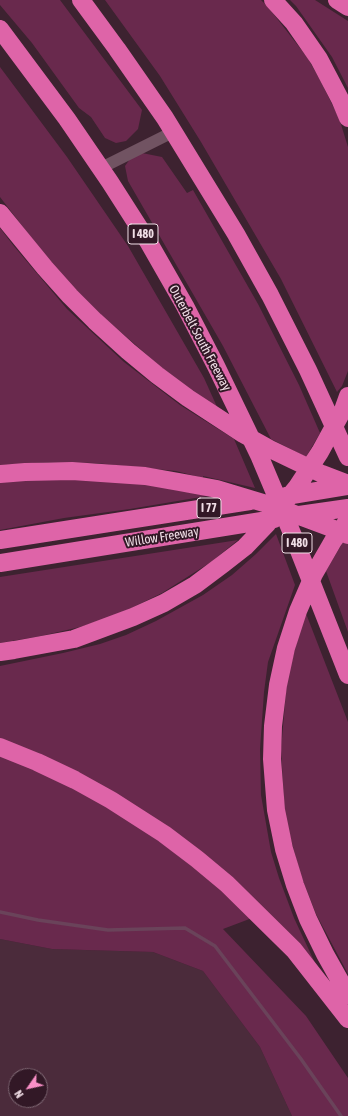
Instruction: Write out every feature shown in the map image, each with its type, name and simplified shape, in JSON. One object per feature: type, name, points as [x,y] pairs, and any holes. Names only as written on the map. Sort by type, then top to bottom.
[{"type":"highway","points":[[80,0],[117,49],[173,132],[236,234],[270,295],[308,370],[348,457]]},
{"type":"highway","points":[[273,0],[294,23],[319,59],[340,98],[348,118]]},
{"type":"highway","points":[[337,0],[348,7]]},
{"type":"highway","name":"Outerbelt South Freeway","points":[[0,29],[67,119],[101,168],[149,243],[185,306],[216,366],[259,456],[294,538],[348,675]]},
{"type":"highway","points":[[0,213],[45,268],[95,321],[128,351],[188,398],[215,417],[270,449],[348,485]]},
{"type":"highway","points":[[0,652],[74,638],[134,617],[195,585],[245,547],[267,524],[297,487],[320,452],[343,410],[348,396]]},
{"type":"highway","points":[[0,474],[72,471],[145,476],[217,489],[270,505],[330,526],[348,535]]},
{"type":"highway","name":"Willow Freeway","points":[[0,540],[348,485]]},
{"type":"highway","name":"Willow Freeway","points":[[0,563],[348,508]]},
{"type":"highway","points":[[348,520],[333,541],[314,574],[298,611],[286,648],[278,685],[273,726],[272,759],[276,810],[284,849],[295,885],[315,933],[348,995]]},
{"type":"highway","points":[[0,747],[75,780],[111,800],[164,834],[197,859],[232,889],[294,950],[348,1019]]},
{"type":"lane","points":[[101,168],[173,132]]},
{"type":"shaded area","points":[[0,0],[60,0],[142,110],[138,129],[126,141],[116,143],[105,138],[91,117],[79,108],[32,43],[0,5]]},
{"type":"shaded area","points":[[105,0],[261,0],[307,57],[339,118],[348,147],[348,371],[342,386],[337,392],[281,279],[201,142],[160,76]]},
{"type":"shaded area","points":[[290,0],[315,0],[348,21],[348,88],[332,57],[296,6]]},
{"type":"shaded area","points":[[0,67],[67,157],[128,246],[204,378],[218,409],[161,367],[92,307],[53,266],[0,197]]},
{"type":"shaded area","points":[[142,153],[162,157],[187,193],[193,190],[258,304],[299,385],[320,433],[306,457],[271,439],[223,346],[128,181],[125,166],[132,156]]},
{"type":"shaded area","points":[[0,228],[67,309],[124,362],[180,405],[234,439],[255,488],[176,471],[95,463],[49,462],[0,465]]},
{"type":"shaded area","points":[[66,476],[171,487],[207,496],[64,518],[0,530],[0,480]]},
{"type":"shaded area","points":[[276,534],[295,585],[268,662],[264,692],[260,749],[261,795],[271,852],[279,878],[294,918],[316,965],[244,891],[0,741],[0,666],[100,644],[126,635],[156,621],[203,595],[232,575]]},
{"type":"shaded area","points":[[238,540],[211,562],[162,593],[117,615],[80,627],[0,643],[0,577]]},
{"type":"shaded area","points":[[343,542],[348,544],[348,632],[326,571]]},
{"type":"shaded area","points":[[305,611],[348,722],[348,974],[316,914],[300,873],[285,817],[281,750],[287,680]]},
{"type":"shaded area","points":[[0,747],[75,780],[260,915],[223,929],[306,1016],[348,1078],[348,1116],[292,1116],[260,1047],[203,971],[153,952],[52,949],[0,939]]},
{"type":"shaded area","points":[[0,939],[52,949],[153,952],[203,971],[260,1047],[292,1116],[0,1116]]},
{"type":"waterway","points":[[0,912],[38,920],[108,930],[185,928],[215,946],[301,1059],[341,1116]]}]
